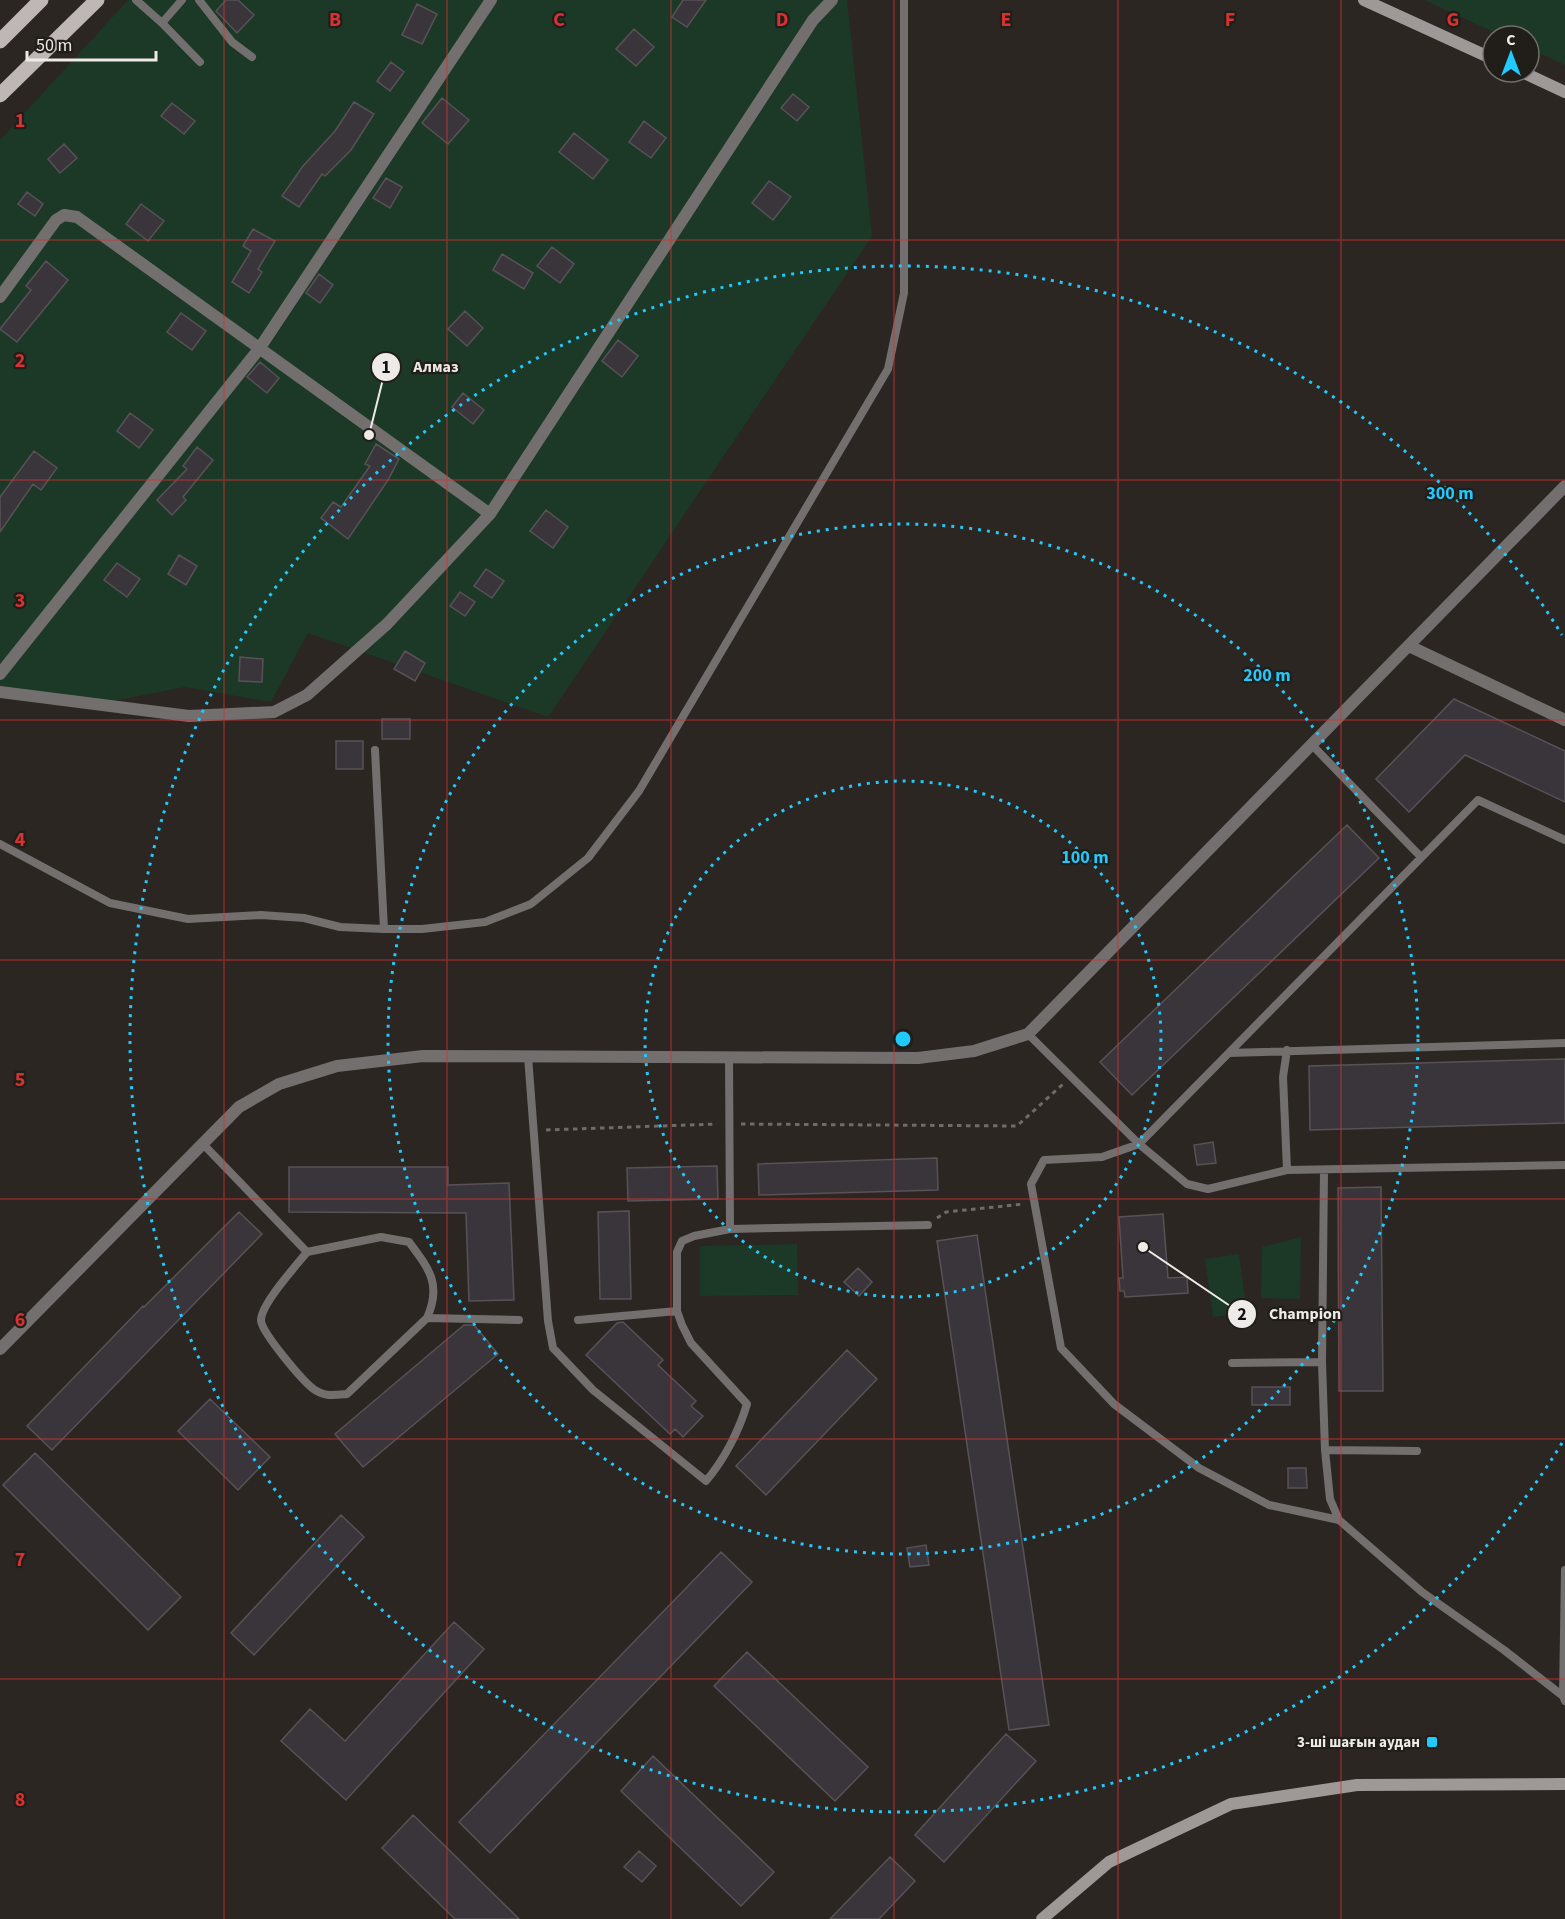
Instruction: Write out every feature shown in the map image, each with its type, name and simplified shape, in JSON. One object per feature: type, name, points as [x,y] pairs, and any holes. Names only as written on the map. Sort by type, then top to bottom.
[{"type":"main road","points":[[0,41],[41,0]]},
{"type":"main road","points":[[0,95],[97,0]]},
{"type":"street","points":[[0,674],[259,349],[491,0]]},
{"type":"street","points":[[0,692],[189,717],[274,712],[307,695],[387,624],[490,514],[813,20],[832,0]]},
{"type":"street","points":[[1365,0],[1481,53]]},
{"type":"street","points":[[1541,81],[1565,92]]},
{"type":"street","points":[[0,297],[56,220],[64,215],[77,217],[490,514]]},
{"type":"street","points":[[0,1349],[239,1107],[279,1084],[337,1066],[423,1056],[918,1058],[974,1051],[1028,1034],[1565,486]]},
{"type":"street","points":[[1409,646],[1565,720]]},
{"type":"street","points":[[1042,1919],[1109,1862],[1231,1804],[1357,1785],[1565,1784]]},
{"type":"lane","points":[[136,0],[200,62]]},
{"type":"lane","points":[[162,23],[182,0]]},
{"type":"lane","points":[[199,0],[232,42],[252,57]]},
{"type":"lane","points":[[0,844],[110,903],[188,919],[261,915],[304,918],[340,927],[384,929],[422,929],[485,922],[531,904],[588,858],[639,791],[888,369],[904,293],[904,0]]},
{"type":"lane","points":[[1312,745],[1421,857]]},
{"type":"lane","points":[[375,750],[384,929]]},
{"type":"lane","points":[[1339,1520],[1269,1505],[1199,1468],[1114,1404],[1060,1348],[1031,1184],[1044,1160],[1102,1157],[1139,1144],[1478,800],[1565,840]]},
{"type":"lane","points":[[1028,1034],[1139,1144],[1187,1184],[1208,1189],[1287,1170],[1565,1165]]},
{"type":"lane","points":[[1229,1053],[1565,1043]]},
{"type":"lane","points":[[1287,1050],[1284,1077],[1287,1170]]},
{"type":"lane","points":[[528,1056],[548,1321],[553,1348],[592,1390],[706,1482],[716,1470],[742,1420],[747,1404],[691,1343],[677,1311],[677,1252],[682,1241],[694,1236],[730,1229],[928,1225]]},
{"type":"lane","points":[[729,1057],[730,1229]]},
{"type":"lane","points":[[203,1144],[307,1252]]},
{"type":"lane","points":[[1324,1170],[1322,1362],[1325,1450],[1330,1499],[1339,1520],[1422,1592],[1504,1650],[1564,1698]]},
{"type":"lane","points":[[381,1237],[409,1242],[431,1273],[434,1302],[427,1318],[347,1394],[331,1396],[315,1390],[272,1344],[261,1321],[265,1304],[307,1252],[381,1237]]},
{"type":"lane","points":[[578,1320],[677,1311]]},
{"type":"lane","points":[[427,1318],[519,1320]]},
{"type":"lane","points":[[1232,1363],[1322,1362]]},
{"type":"lane","points":[[1325,1450],[1417,1451]]},
{"type":"lane","points":[[1564,1698],[1565,1570]]},
{"type":"path","points":[[533,1130],[730,1124],[1017,1126],[1071,1077]]},
{"type":"path","points":[[928,1225],[945,1212],[1035,1203]]},
{"type":"green space","points":[[128,0],[847,0],[872,236],[548,717],[308,633],[271,702],[185,687],[93,705],[0,692],[0,140]]},
{"type":"green space","points":[[1424,0],[1565,0],[1565,65],[1541,54],[1541,24],[1481,24],[1481,26]]},
{"type":"green space","points":[[1301,1237],[1300,1299],[1261,1298],[1262,1247]]},
{"type":"green space","points":[[797,1244],[798,1295],[700,1296],[700,1246]]},
{"type":"green space","points":[[1239,1254],[1247,1313],[1213,1317],[1205,1259]]},
{"type":"building","points":[[226,0],[238,0],[254,15],[237,33],[216,11]]},
{"type":"building","points":[[683,0],[706,0],[687,27],[672,17]]},
{"type":"building","points":[[417,4],[437,14],[422,44],[402,35]]},
{"type":"building","points":[[634,29],[654,47],[636,66],[616,49]]},
{"type":"building","points":[[391,62],[404,72],[390,91],[377,81]]},
{"type":"building","points":[[793,94],[809,107],[797,121],[781,108]]},
{"type":"building","points":[[442,98],[469,120],[448,144],[422,123]]},
{"type":"building","points":[[354,102],[374,114],[351,150],[325,176],[322,174],[299,207],[282,196],[303,166],[335,131]]},
{"type":"building","points":[[172,103],[195,121],[184,134],[161,116]]},
{"type":"building","points":[[644,121],[666,138],[651,158],[629,142]]},
{"type":"building","points":[[574,133],[608,160],[593,179],[559,152]]},
{"type":"building","points":[[64,144],[77,158],[60,173],[48,159]]},
{"type":"building","points":[[386,178],[402,187],[390,208],[373,198]]},
{"type":"building","points":[[769,181],[791,197],[773,220],[752,203]]},
{"type":"building","points":[[27,192],[43,204],[35,216],[18,204]]},
{"type":"building","points":[[141,204],[164,221],[148,241],[126,224]]},
{"type":"building","points":[[253,229],[275,241],[258,269],[262,272],[249,293],[232,282],[251,251],[243,246]]},
{"type":"building","points":[[552,247],[574,264],[560,283],[537,266]]},
{"type":"building","points":[[502,254],[533,273],[524,289],[493,270]]},
{"type":"building","points":[[46,261],[68,280],[17,342],[0,329],[31,290],[26,286]]},
{"type":"building","points":[[319,274],[333,285],[320,303],[306,293]]},
{"type":"building","points":[[465,311],[483,328],[467,346],[448,329]]},
{"type":"building","points":[[181,313],[206,331],[192,350],[167,332]]},
{"type":"building","points":[[618,340],[638,356],[622,377],[602,361]]},
{"type":"building","points":[[260,362],[279,378],[267,393],[247,377]]},
{"type":"building","points":[[463,393],[484,410],[473,424],[452,407]]},
{"type":"building","points":[[130,413],[153,430],[139,448],[117,431]]},
{"type":"building","points":[[376,444],[399,459],[388,480],[348,539],[321,518],[333,502],[341,507],[370,466],[365,464]]},
{"type":"building","points":[[197,447],[213,460],[183,497],[186,500],[172,515],[157,500],[187,469],[183,466]]},
{"type":"building","points":[[34,451],[57,468],[41,490],[33,484],[0,532],[0,497]]},
{"type":"building","points":[[546,510],[568,527],[553,548],[530,531]]},
{"type":"building","points":[[179,555],[197,566],[186,585],[168,574]]},
{"type":"building","points":[[117,563],[140,579],[127,597],[104,580]]},
{"type":"building","points":[[486,569],[504,581],[492,598],[474,586]]},
{"type":"building","points":[[460,592],[475,602],[465,616],[450,606]]},
{"type":"building","points":[[405,651],[425,663],[415,681],[394,669]]},
{"type":"building","points":[[240,657],[263,659],[262,682],[239,681]]},
{"type":"building","points":[[1454,699],[1565,751],[1565,802],[1465,755],[1409,812],[1376,779]]},
{"type":"building","points":[[382,719],[410,719],[410,739],[382,739]]},
{"type":"building","points":[[336,741],[363,741],[363,769],[336,769]]},
{"type":"building","points":[[1347,825],[1379,858],[1132,1095],[1100,1062]]},
{"type":"building","points":[[1565,1059],[1565,1123],[1310,1130],[1309,1066]]},
{"type":"building","points":[[1213,1142],[1216,1163],[1197,1165],[1194,1145]]},
{"type":"building","points":[[937,1158],[938,1190],[759,1195],[758,1164]]},
{"type":"building","points":[[717,1166],[718,1199],[628,1201],[627,1168]]},
{"type":"building","points":[[289,1167],[448,1167],[448,1185],[509,1183],[514,1300],[469,1301],[466,1213],[289,1212]]},
{"type":"building","points":[[1381,1187],[1383,1391],[1339,1391],[1338,1188]]},
{"type":"building","points":[[629,1211],[631,1299],[600,1299],[598,1212]]},
{"type":"building","points":[[239,1212],[262,1234],[52,1450],[27,1426],[143,1306]]},
{"type":"building","points":[[1163,1214],[1168,1278],[1187,1277],[1188,1293],[1125,1297],[1124,1291],[1120,1291],[1119,1278],[1123,1278],[1119,1217]]},
{"type":"building","points":[[977,1235],[1049,1725],[1009,1730],[937,1241]]},
{"type":"building","points":[[858,1268],[872,1282],[859,1296],[844,1282]]},
{"type":"building","points":[[623,1322],[663,1360],[658,1365],[696,1401],[691,1406],[703,1416],[683,1437],[675,1429],[670,1434],[586,1355],[617,1323]]},
{"type":"building","points":[[464,1325],[474,1325],[498,1354],[363,1467],[335,1434]]},
{"type":"building","points":[[847,1350],[877,1379],[766,1495],[736,1466]]},
{"type":"building","points":[[1252,1387],[1290,1387],[1290,1405],[1252,1405]]},
{"type":"building","points":[[210,1399],[270,1457],[238,1490],[178,1431]]},
{"type":"building","points":[[35,1453],[181,1597],[148,1630],[3,1485]]},
{"type":"building","points":[[1288,1468],[1306,1468],[1307,1488],[1288,1488]]},
{"type":"building","points":[[341,1515],[364,1537],[254,1655],[231,1633]]},
{"type":"building","points":[[926,1545],[929,1565],[910,1567],[907,1548]]},
{"type":"building","points":[[721,1552],[752,1582],[490,1853],[459,1822]]},
{"type":"building","points":[[454,1622],[484,1649],[346,1800],[281,1741],[310,1709],[345,1741]]},
{"type":"building","points":[[747,1652],[868,1767],[835,1801],[714,1686]]},
{"type":"building","points":[[1006,1734],[1036,1761],[944,1862],[915,1835]]},
{"type":"building","points":[[653,1756],[774,1872],[741,1906],[621,1791]]},
{"type":"building","points":[[413,1815],[519,1919],[455,1919],[382,1848]]},
{"type":"building","points":[[639,1851],[656,1866],[642,1882],[624,1867]]},
{"type":"building","points":[[890,1857],[915,1881],[879,1919],[830,1919]]},
{"type":"place","name":"Алмаз","points":[[369,435]]},
{"type":"place","name":"Champion","points":[[1143,1247]]},
{"type":"place","name":"3-ші шағын аудан","points":[[1432,1742]]}]
